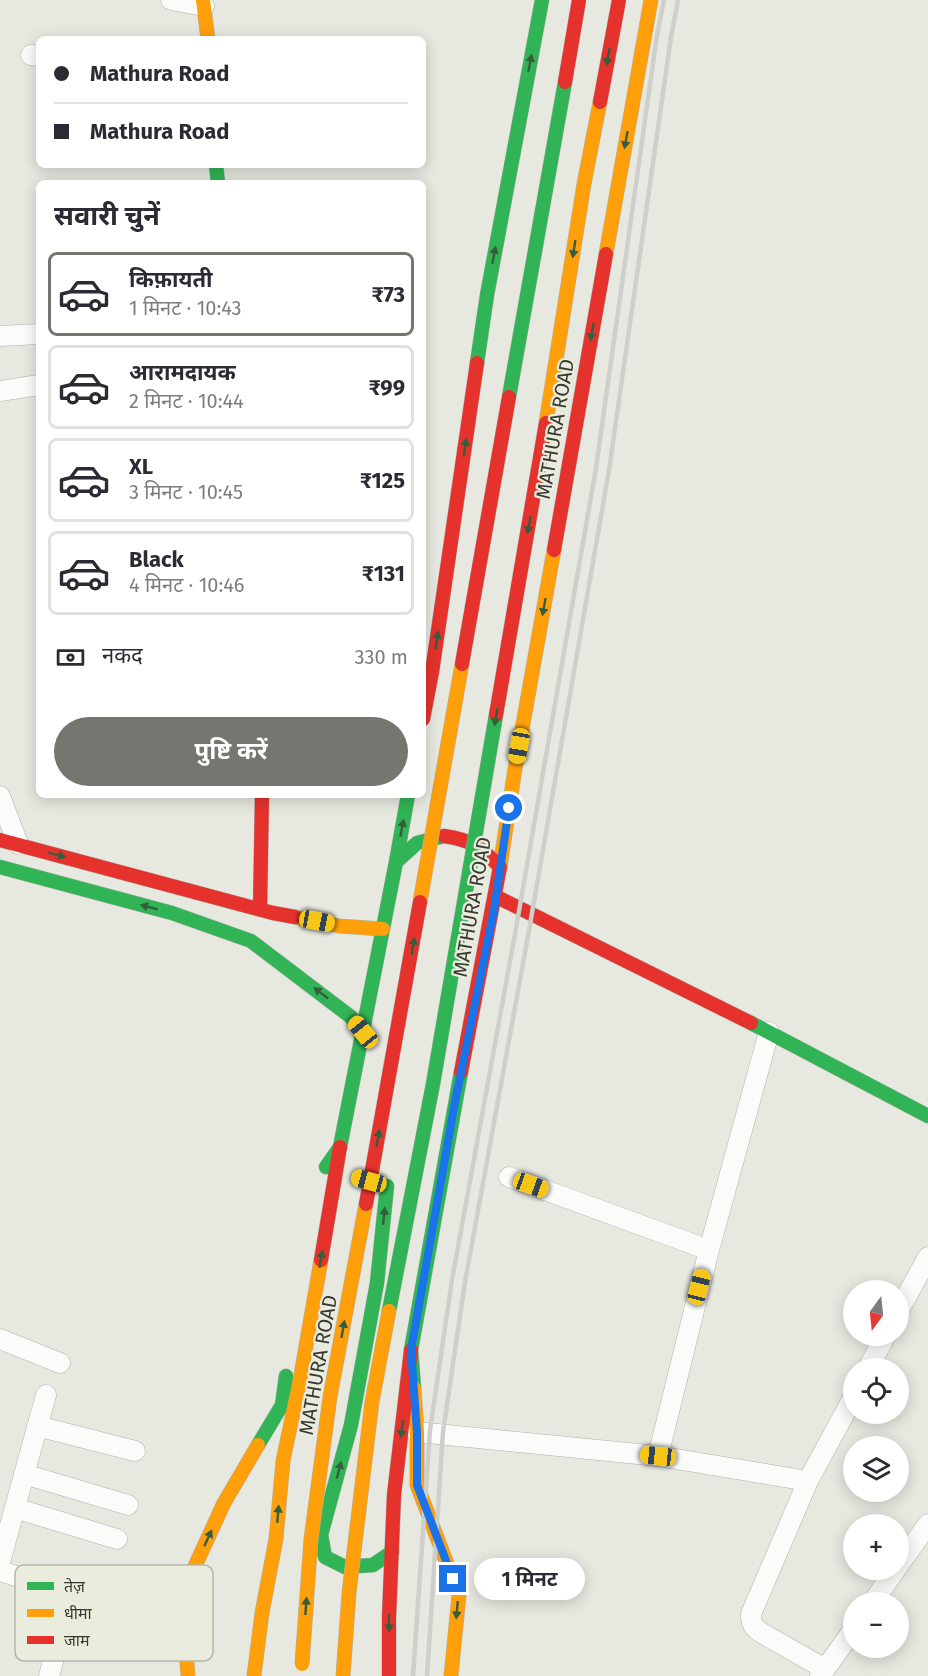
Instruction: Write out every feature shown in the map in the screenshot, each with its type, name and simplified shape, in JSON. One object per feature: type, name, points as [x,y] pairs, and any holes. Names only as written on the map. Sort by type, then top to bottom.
[{"type":"main road","points":[[426,703],[487,295],[542,0]]},
{"type":"main road","name":"MATHURA ROAD","points":[[301,1676],[311,1539],[330,1398],[389,1081],[579,0]]},
{"type":"main road","name":"MATHURA ROAD","points":[[343,1676],[349,1593],[372,1402],[435,1072],[543,443],[584,184],[619,0]]},
{"type":"main road","name":"MATHURA ROAD","points":[[452,1676],[459,1595],[417,1485],[417,1432],[411,1350],[495,896],[519,746],[651,0]]},
{"type":"main road","points":[[204,3],[208,36]]},
{"type":"main road","points":[[260,909],[262,798]]},
{"type":"main road","points":[[272,1644],[276,1600],[276,1539],[283,1461],[301,1375],[340,1147],[407,798]]},
{"type":"main road","points":[[396,862],[417,843],[441,836],[464,839],[484,850],[500,867]]},
{"type":"main road","points":[[9,842],[260,909],[339,926],[383,929]]},
{"type":"main road","points":[[0,867],[172,913],[251,941],[351,1017],[363,1032]]},
{"type":"main road","points":[[495,896],[769,1032],[928,1116]]},
{"type":"main road","points":[[312,1229],[323,1172],[340,1147]]},
{"type":"main road","points":[[336,1170],[387,1186],[405,1186],[442,1179]]},
{"type":"main road","points":[[387,1186],[377,1283],[351,1425],[321,1535],[325,1557],[345,1567],[373,1565],[392,1552]]},
{"type":"main road","points":[[389,1676],[394,1495],[411,1350]]},
{"type":"main road","name":"MATHURA ROAD","points":[[195,1565],[224,1503],[282,1405],[288,1367]]},
{"type":"main road","points":[[254,1676],[262,1613],[276,1539]]},
{"type":"main road","name":"MATHURA ROAD","points":[[187,1661],[188,1676]]},
{"type":"street","points":[[171,0],[204,3]]},
{"type":"street","points":[[0,336],[36,334]]},
{"type":"street","points":[[0,391],[36,385]]},
{"type":"street","points":[[0,796],[9,842]]},
{"type":"street","points":[[658,1456],[709,1250],[769,1032]]},
{"type":"street","points":[[509,1177],[709,1250]]},
{"type":"street","points":[[909,1292],[928,1257]]},
{"type":"street","points":[[0,1339],[60,1364]]},
{"type":"street","points":[[0,1562],[46,1395]]},
{"type":"street","points":[[843,1416],[808,1481],[751,1614],[753,1628],[823,1672],[843,1644]]},
{"type":"street","points":[[37,1425],[135,1451]]},
{"type":"street","points":[[417,1432],[658,1456],[808,1481]]},
{"type":"street","points":[[24,1474],[128,1505]]},
{"type":"street","points":[[15,1508],[117,1539]]},
{"type":"street","points":[[909,1550],[928,1524]]},
{"type":"street","points":[[0,1571],[15,1576]]},
{"type":"street","points":[[49,1676],[53,1661]]},
{"type":"railway","points":[[413,1676],[430,1430],[452,1280],[596,468],[657,35],[664,0]]},
{"type":"railway","points":[[427,1676],[443,1432],[465,1282],[609,470],[678,0]]},
{"type":"traffic: fast","points":[[477,363],[487,295],[542,0]]},
{"type":"traffic: fast","points":[[509,397],[565,82]]},
{"type":"traffic: fast","points":[[216,168],[218,180]]},
{"type":"traffic: fast","points":[[389,1311],[433,1084],[496,715]]},
{"type":"traffic: fast","points":[[396,862],[407,798]]},
{"type":"traffic: fast","points":[[326,1167],[340,1147],[396,862],[417,843],[444,836]]},
{"type":"traffic: fast","points":[[0,867],[172,913],[251,941],[351,1017],[363,1032]]},
{"type":"traffic: fast","points":[[751,1023],[928,1116]]},
{"type":"traffic: fast","points":[[414,1388],[411,1350],[461,1072]]},
{"type":"traffic: fast","points":[[387,1186],[377,1283],[351,1425],[321,1535],[325,1557],[345,1567],[373,1565],[392,1552]]},
{"type":"traffic: fast","points":[[258,1445],[282,1405],[286,1376]]},
{"type":"traffic: slow","points":[[203,0],[208,36]]},
{"type":"traffic: slow","points":[[606,254],[651,0]]},
{"type":"traffic: slow","points":[[546,423],[584,184],[600,102]]},
{"type":"traffic: slow","points":[[500,867],[554,550]]},
{"type":"traffic: slow","points":[[420,902],[462,664]]},
{"type":"traffic: slow","points":[[295,917],[339,926],[383,929]]},
{"type":"traffic: slow","points":[[302,1664],[311,1539],[330,1397],[366,1204]]},
{"type":"traffic: slow","points":[[254,1676],[262,1613],[276,1539],[283,1461],[321,1260]]},
{"type":"traffic: slow","points":[[343,1676],[349,1593],[372,1402],[389,1311]]},
{"type":"traffic: slow","points":[[414,1388],[417,1485],[459,1595],[451,1676]]},
{"type":"traffic: slow","points":[[195,1565],[224,1503],[258,1445]]},
{"type":"traffic: slow","points":[[187,1661],[188,1676]]},
{"type":"traffic: jam","points":[[565,82],[579,0]]},
{"type":"traffic: jam","points":[[600,102],[619,0]]},
{"type":"traffic: jam","points":[[554,550],[606,254]]},
{"type":"traffic: jam","points":[[426,703],[477,363]]},
{"type":"traffic: jam","points":[[462,664],[509,397]]},
{"type":"traffic: jam","points":[[496,715],[546,423]]},
{"type":"traffic: jam","points":[[260,909],[262,798]]},
{"type":"traffic: jam","points":[[444,836],[475,846],[500,867],[461,1072]]},
{"type":"traffic: jam","points":[[0,840],[295,917]]},
{"type":"traffic: jam","points":[[495,896],[751,1023]]},
{"type":"traffic: jam","points":[[366,1204],[420,902]]},
{"type":"traffic: jam","points":[[321,1260],[340,1147]]},
{"type":"traffic: jam","points":[[389,1676],[394,1495],[411,1350]]},
{"type":"route","points":[[453,1579],[417,1485],[417,1432],[411,1350],[455,1102],[494,910],[509,808]]}]
